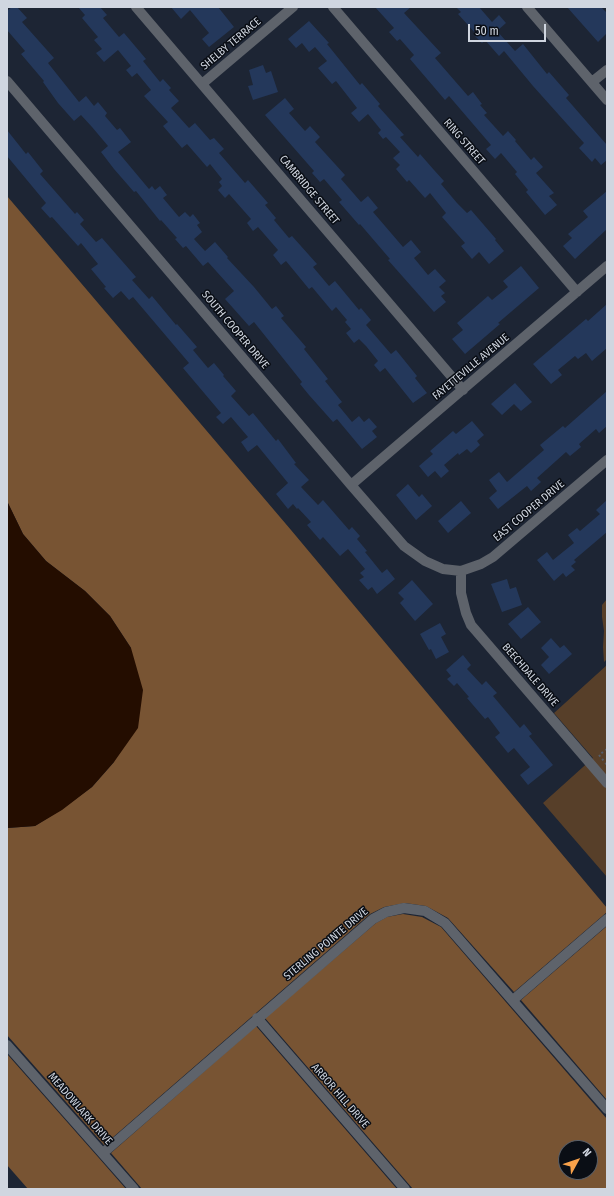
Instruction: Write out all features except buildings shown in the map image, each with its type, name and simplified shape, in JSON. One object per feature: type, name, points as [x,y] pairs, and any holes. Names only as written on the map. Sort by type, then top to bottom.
[{"type":"street","name":"CAMBRIDGE STREET","points":[[136,7],[463,390]]},
{"type":"street","name":"SHELBY TERRACE","points":[[202,84],[293,7]]},
{"type":"street","name":"RING STREET","points":[[333,7],[577,292]]},
{"type":"street","points":[[527,7],[607,100]]},
{"type":"street","points":[[592,82],[607,70]]},
{"type":"street","name":"SOUTH COOPER DRIVE","points":[[7,81],[404,546],[425,561],[443,569],[461,570]]},
{"type":"street","name":"FAYETTEVILLE AVENUE","points":[[351,485],[607,266]]},
{"type":"street","name":"EAST COOPER DRIVE","points":[[461,570],[481,564],[493,557],[607,460]]},
{"type":"street","name":"BEECHDALE DRIVE","points":[[461,570],[461,593],[471,625],[607,783]]},
{"type":"street","name":"STERLING POINTE DRIVE","points":[[103,1153],[373,918],[386,912],[404,908],[425,911],[445,923],[607,1109]]},
{"type":"street","points":[[513,1000],[607,919]]},
{"type":"street","name":"ARBOR HILL DRIVE","points":[[257,1018],[405,1189]]},
{"type":"street","name":"MEADOWLARK DRIVE","points":[[7,1044],[134,1189]]},
{"type":"path","points":[[607,749],[599,755],[607,764]]},
{"type":"shaded area","points":[[7,196],[291,530],[607,908],[607,912],[514,992],[448,918],[426,906],[405,903],[384,907],[370,914],[104,1145],[7,1035],[7,828],[35,826],[62,809],[92,787],[114,762],[131,648],[110,616],[85,591],[46,561],[23,534],[7,501]]},
{"type":"shaded area","points":[[7,501],[23,534],[46,561],[85,591],[110,616],[131,648],[143,690],[138,728],[114,762],[92,787],[62,810],[35,826],[7,828]]},
{"type":"shaded area","points":[[607,599],[607,659],[604,662],[602,605]]},
{"type":"shaded area","points":[[607,665],[607,877],[543,803],[593,758],[554,713]]},
{"type":"shaded area","points":[[403,914],[422,917],[441,927],[607,1119],[607,1189],[413,1189],[265,1018],[376,923],[387,917]]},
{"type":"shaded area","points":[[607,926],[607,1100],[521,1000]]},
{"type":"shaded area","points":[[256,1026],[397,1189],[142,1189],[111,1153]]},
{"type":"shaded area","points":[[7,1054],[126,1189],[28,1189],[7,1165]]}]
